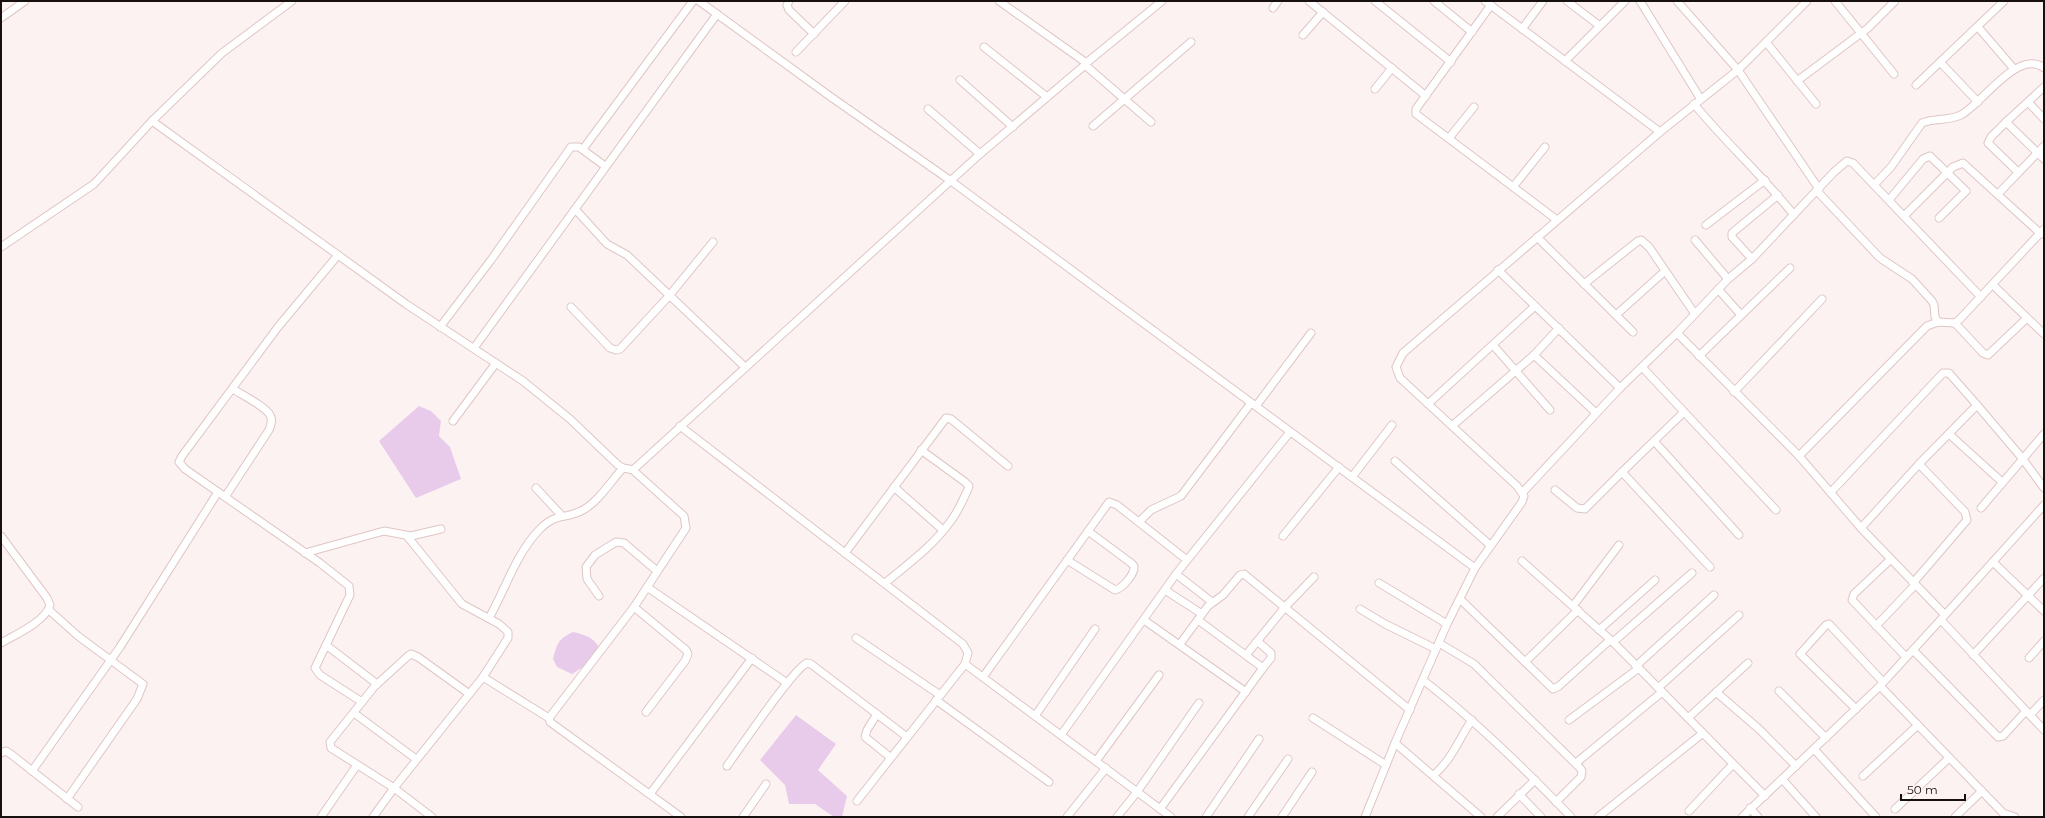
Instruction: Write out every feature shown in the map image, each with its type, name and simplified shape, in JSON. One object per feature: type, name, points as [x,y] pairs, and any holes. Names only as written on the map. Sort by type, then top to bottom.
[{"type":"street","points":[[1,18],[25,1]]},
{"type":"street","points":[[1,247],[94,184],[152,121],[222,53],[292,1]]},
{"type":"street","points":[[583,149],[693,1]]},
{"type":"street","points":[[699,1],[951,181],[1475,568]]},
{"type":"street","points":[[789,1],[787,5],[789,10],[814,34]]},
{"type":"street","points":[[796,52],[845,1]]},
{"type":"street","points":[[999,1],[1071,51],[1151,122]]},
{"type":"street","points":[[1009,8],[1013,1]]},
{"type":"street","points":[[634,470],[680,426],[980,154],[1085,64],[1162,1]]},
{"type":"street","points":[[1273,8],[1278,1]]},
{"type":"street","points":[[1309,1],[1426,96]]},
{"type":"street","points":[[1434,1],[1472,32]]},
{"type":"street","points":[[1522,29],[1543,1]]},
{"type":"street","points":[[1567,1],[1600,26]]},
{"type":"street","points":[[1565,61],[1625,1]]},
{"type":"street","points":[[1640,1],[1700,98]]},
{"type":"street","points":[[1676,1],[1738,70],[1818,190],[1880,258],[1912,279],[1932,300],[1935,317],[1938,322]]},
{"type":"street","points":[[1365,817],[1395,743],[1447,624],[1475,568],[1522,502],[1524,496],[1523,492],[1400,378],[1396,367],[1398,360],[1403,353],[1498,270],[1700,98],[1738,70],[1807,1]]},
{"type":"street","points":[[1835,1],[1894,74]]},
{"type":"street","points":[[1798,81],[1861,33],[1895,1]]},
{"type":"street","points":[[1916,85],[2004,1]]},
{"type":"street","points":[[1380,2],[1451,62]]},
{"type":"street","points":[[1557,220],[1416,114],[1416,109],[1472,32],[1488,3],[1660,132]]},
{"type":"street","points":[[1303,35],[1322,12]]},
{"type":"street","points":[[474,348],[716,14]]},
{"type":"street","points":[[1978,27],[2014,69]]},
{"type":"street","points":[[1093,126],[1191,42]]},
{"type":"street","points":[[1766,42],[1816,104]]},
{"type":"street","points":[[984,47],[1047,97]]},
{"type":"street","points":[[1940,62],[1978,102]]},
{"type":"street","points":[[1874,185],[1891,167],[1922,123],[1928,120],[1947,119],[1960,115],[1978,102],[2014,69],[2028,64],[2035,64],[2044,68]]},
{"type":"street","points":[[1375,89],[1392,68]]},
{"type":"street","points":[[960,80],[1013,127]]},
{"type":"street","points":[[2018,172],[1988,143],[1991,137],[2006,122],[2044,87]]},
{"type":"street","points":[[2028,102],[2044,119]]},
{"type":"street","points":[[1694,104],[1724,140],[1765,180],[1794,214]]},
{"type":"street","points":[[1449,138],[1474,107]]},
{"type":"street","points":[[928,109],[980,154]]},
{"type":"street","points":[[152,121],[440,327],[474,348],[548,400],[623,468],[634,470],[684,516],[687,524],[685,532],[634,607],[549,718]]},
{"type":"street","points":[[2006,122],[2044,159]]},
{"type":"street","points":[[440,327],[491,260],[571,148],[575,146],[583,149],[605,166]]},
{"type":"street","points":[[1513,187],[1545,146]]},
{"type":"street","points":[[1998,194],[2044,146]]},
{"type":"street","points":[[1889,200],[1926,157],[1935,159],[1966,191],[1939,218]]},
{"type":"street","points":[[1523,492],[1620,388],[1728,279],[1752,259],[1834,172],[1847,161],[1853,162],[1981,297]]},
{"type":"street","points":[[1799,456],[1927,326],[1938,322],[1947,324],[1955,323],[1993,285],[2042,231],[1963,163],[1948,172],[1904,216]]},
{"type":"street","points":[[1706,224],[1765,180]]},
{"type":"street","points":[[1752,259],[1732,237],[1732,233],[1778,195]]},
{"type":"street","points":[[575,209],[607,244],[627,255],[746,367]]},
{"type":"street","points":[[1537,237],[1633,332]]},
{"type":"street","points":[[1695,240],[1728,279]]},
{"type":"street","points":[[1584,284],[1638,241],[1645,242],[1695,314]]},
{"type":"street","points":[[571,307],[610,348],[616,350],[620,349],[669,296],[714,242]]},
{"type":"street","points":[[338,255],[278,327],[179,462],[185,469],[344,581],[350,590],[326,645],[316,663],[316,671],[362,702]]},
{"type":"street","points":[[1699,356],[1790,268]]},
{"type":"street","points":[[1498,270],[1620,388]]},
{"type":"street","points":[[1616,315],[1666,271]]},
{"type":"street","points":[[1993,285],[2044,334]]},
{"type":"street","points":[[1718,289],[1741,315]]},
{"type":"street","points":[[1734,392],[1822,299]]},
{"type":"street","points":[[1428,404],[1535,306]]},
{"type":"street","points":[[1955,323],[1983,353],[1988,355],[2027,318]]},
{"type":"street","points":[[1452,426],[1534,355],[1558,328]]},
{"type":"street","points":[[1139,522],[1151,510],[1181,496],[1311,333]]},
{"type":"street","points":[[1676,333],[1799,456],[1861,528],[1914,584],[1973,655],[2044,730]]},
{"type":"street","points":[[1493,345],[1550,410]]},
{"type":"street","points":[[1534,355],[1596,413]]},
{"type":"street","points":[[453,421],[496,363]]},
{"type":"street","points":[[1642,367],[1776,510]]},
{"type":"street","points":[[1831,492],[1943,373],[1949,373],[2022,458],[2044,488]]},
{"type":"street","points":[[225,497],[269,430],[271,420],[270,415],[265,410],[233,389]]},
{"type":"street","points":[[1861,528],[1919,464],[1977,405]]},
{"type":"street","points":[[1555,490],[1578,508],[1584,509],[1684,412]]},
{"type":"street","points":[[845,553],[944,419],[948,418],[1008,466]]},
{"type":"street","points":[[1352,477],[1392,425]]},
{"type":"street","points":[[680,426],[963,644],[968,652],[965,664],[857,801]]},
{"type":"street","points":[[1061,735],[1176,574],[1290,432]]},
{"type":"street","points":[[1949,434],[2002,482]]},
{"type":"street","points":[[1981,508],[2044,434]]},
{"type":"street","points":[[1654,441],[1739,535]]},
{"type":"street","points":[[885,583],[925,550],[943,530],[954,517],[969,486],[921,450]]},
{"type":"street","points":[[1395,461],[1490,545]]},
{"type":"street","points":[[1876,626],[1914,584],[1967,520],[1965,512],[1919,464]]},
{"type":"street","points":[[1283,536],[1339,467]]},
{"type":"street","points":[[489,618],[524,549],[539,530],[555,517],[575,514],[590,505],[623,468]]},
{"type":"street","points":[[1622,472],[1710,568]]},
{"type":"street","points":[[894,487],[943,530]]},
{"type":"street","points":[[536,488],[562,516]]},
{"type":"street","points":[[32,771],[111,659],[218,492]]},
{"type":"street","points":[[983,677],[1109,502],[1117,505],[1187,560]]},
{"type":"street","points":[[1742,817],[1882,684],[2044,505]]},
{"type":"street","points":[[305,553],[384,531],[407,536],[441,529]]},
{"type":"street","points":[[1067,560],[1115,590],[1120,588],[1134,572],[1134,566],[1131,563],[1088,531]]},
{"type":"street","points":[[1,536],[47,598],[50,605],[49,610],[38,621],[1,643]]},
{"type":"street","points":[[373,817],[416,759],[468,693],[483,677],[508,638],[508,632],[504,629],[489,618],[462,604],[407,536]]},
{"type":"street","points":[[599,596],[587,579],[586,567],[595,555],[616,542],[624,543],[658,571]]},
{"type":"street","points":[[1525,662],[1576,608],[1619,545]]},
{"type":"street","points":[[1891,559],[1852,597],[1853,602],[1906,657]]},
{"type":"street","points":[[1522,561],[1611,641],[1765,796]]},
{"type":"street","points":[[1993,562],[2044,612]]},
{"type":"street","points":[[1460,599],[1553,689],[1692,573]]},
{"type":"street","points":[[1176,574],[1212,602]]},
{"type":"street","points":[[1180,644],[1212,602],[1223,595],[1240,575],[1244,574],[1410,710]]},
{"type":"street","points":[[1246,655],[1285,607],[1314,577]]},
{"type":"street","points":[[1973,655],[2044,578]]},
{"type":"street","points":[[1599,630],[1655,580]]},
{"type":"street","points":[[1379,583],[1447,624]]},
{"type":"street","points":[[647,587],[788,683]]},
{"type":"street","points":[[1165,590],[1263,668]]},
{"type":"street","points":[[1569,720],[1637,667],[1714,595]]},
{"type":"street","points":[[634,607],[686,650],[688,654],[646,712]]},
{"type":"street","points":[[1360,609],[1384,624],[1438,646],[1474,664],[1576,763],[1582,771],[1581,776],[1556,802]]},
{"type":"street","points":[[49,610],[78,636],[140,681],[143,688],[137,699],[67,799]]},
{"type":"street","points":[[1576,763],[1660,690],[1739,615]]},
{"type":"street","points":[[1144,620],[1246,692]]},
{"type":"street","points":[[1856,709],[1800,654],[1826,625],[1829,624],[1918,725],[2003,813],[2016,817]]},
{"type":"street","points":[[1035,716],[1095,629]]},
{"type":"street","points":[[856,638],[938,697],[1049,782]]},
{"type":"street","points":[[1160,809],[1271,658],[1271,653],[1257,641]]},
{"type":"street","points":[[2029,658],[2044,641]]},
{"type":"street","points":[[326,645],[377,684]]},
{"type":"street","points":[[1913,650],[1998,738],[2003,736],[2044,700]]},
{"type":"street","points":[[432,817],[394,788],[331,748],[330,742],[377,684],[411,654],[418,657],[468,693]]},
{"type":"street","points":[[650,794],[752,658]]},
{"type":"street","points":[[1688,718],[1748,663]]},
{"type":"street","points":[[727,766],[803,665],[811,664],[907,736]]},
{"type":"street","points":[[965,664],[1170,817]]},
{"type":"street","points":[[1096,761],[1159,675]]},
{"type":"street","points":[[483,677],[549,718],[550,722],[682,817]]},
{"type":"street","points":[[1423,680],[1472,720],[1535,780],[1570,817]]},
{"type":"street","points":[[1779,691],[1826,738]]},
{"type":"street","points":[[1716,692],[1759,729],[1796,766]]},
{"type":"street","points":[[1118,817],[1199,703]]},
{"type":"street","points":[[354,714],[416,759]]},
{"type":"street","points":[[877,714],[866,730],[865,737],[890,758]]},
{"type":"street","points":[[1314,718],[1386,765]]},
{"type":"street","points":[[1434,775],[1447,763],[1458,740],[1472,720]]},
{"type":"street","points":[[1863,776],[1918,725]]},
{"type":"street","points":[[1598,817],[1703,733]]},
{"type":"street","points":[[1206,817],[1259,740]]},
{"type":"street","points":[[1395,743],[1482,817]]},
{"type":"street","points":[[1814,750],[1876,817]]},
{"type":"street","points":[[1,753],[6,752],[12,755],[78,807]]},
{"type":"street","points":[[1895,809],[1949,758]]},
{"type":"street","points":[[1248,817],[1288,759]]},
{"type":"street","points":[[1689,811],[1733,764]]},
{"type":"street","points":[[321,817],[357,765]]},
{"type":"street","points":[[1067,817],[1106,768]]},
{"type":"street","points":[[1282,817],[1312,772]]},
{"type":"street","points":[[1782,779],[1816,817]]},
{"type":"street","points":[[1497,817],[1535,780]]},
{"type":"street","points":[[743,817],[766,784]]},
{"type":"street","points":[[1955,817],[1982,791]]},
{"type":"street","points":[[1519,794],[1541,817]]},
{"type":"street","points":[[1750,808],[1758,817]]},
{"type":"shaded area","points":[[419,406],[431,411],[441,421],[439,436],[450,447],[461,479],[416,498],[379,441]]},
{"type":"shaded area","points":[[573,632],[585,635],[592,639],[599,648],[589,663],[572,674],[557,667],[553,659],[559,642]]},
{"type":"shaded area","points":[[796,715],[836,744],[818,770],[847,796],[842,817],[834,817],[815,804],[789,804],[785,785],[760,760]]}]
